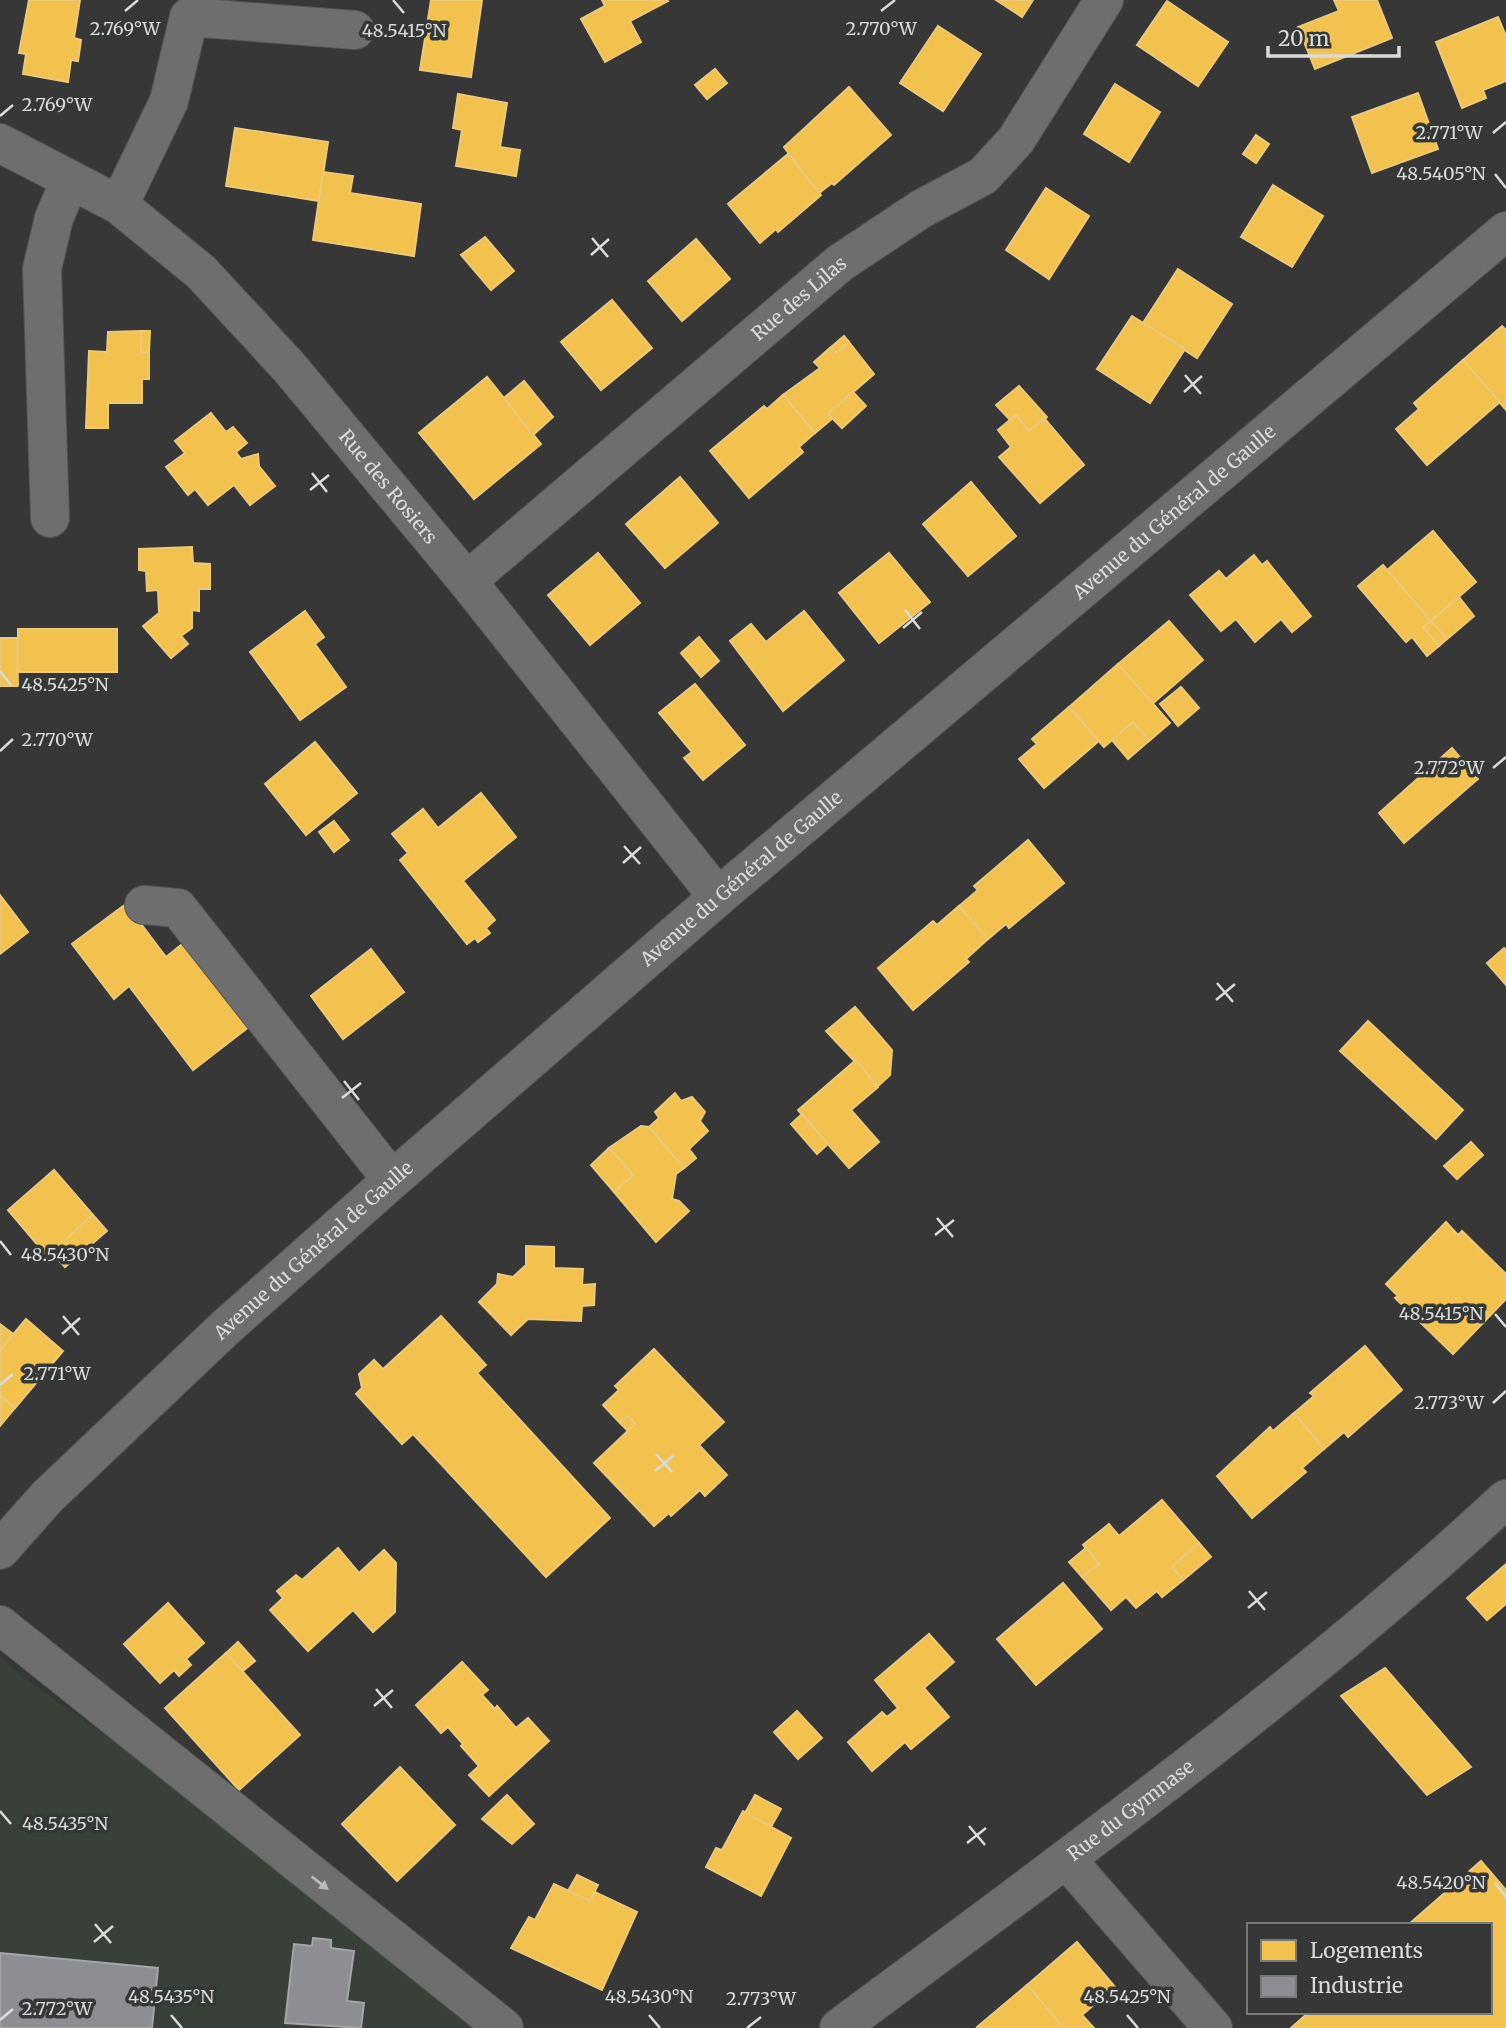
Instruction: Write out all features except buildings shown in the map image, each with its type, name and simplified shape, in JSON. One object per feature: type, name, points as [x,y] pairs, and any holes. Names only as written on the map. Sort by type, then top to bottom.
[{"type":"street","name":"Rue des Lilas","points":[[467,581],[840,262],[921,209],[983,176],[1016,140],[1104,0]]},
{"type":"street","points":[[120,205],[169,101],[189,18],[355,30]]},
{"type":"street","name":"Rue des Rosiers","points":[[0,143],[120,205],[201,272],[289,367],[467,581],[718,897]]},
{"type":"street","points":[[50,518],[42,269],[54,218],[70,180]]},
{"type":"street","name":"Avenue du Général de Gaulle","points":[[0,1550],[47,1497],[225,1328],[392,1180],[718,897],[1506,231]]},
{"type":"street","points":[[144,905],[178,908],[392,1180]]},
{"type":"street","name":"Rue du Gymnase","points":[[1414,1584],[1506,1489]]},
{"type":"street","name":"Rue du Gymnase","points":[[839,2028],[1066,1859],[1414,1584],[1506,1499]]},
{"type":"street","points":[[0,1625],[504,2028]]},
{"type":"street","points":[[1066,1859],[1213,2028]]},
{"type":"shaded area","points":[[0,1656],[17,1673],[517,2028],[0,2028]]}]
